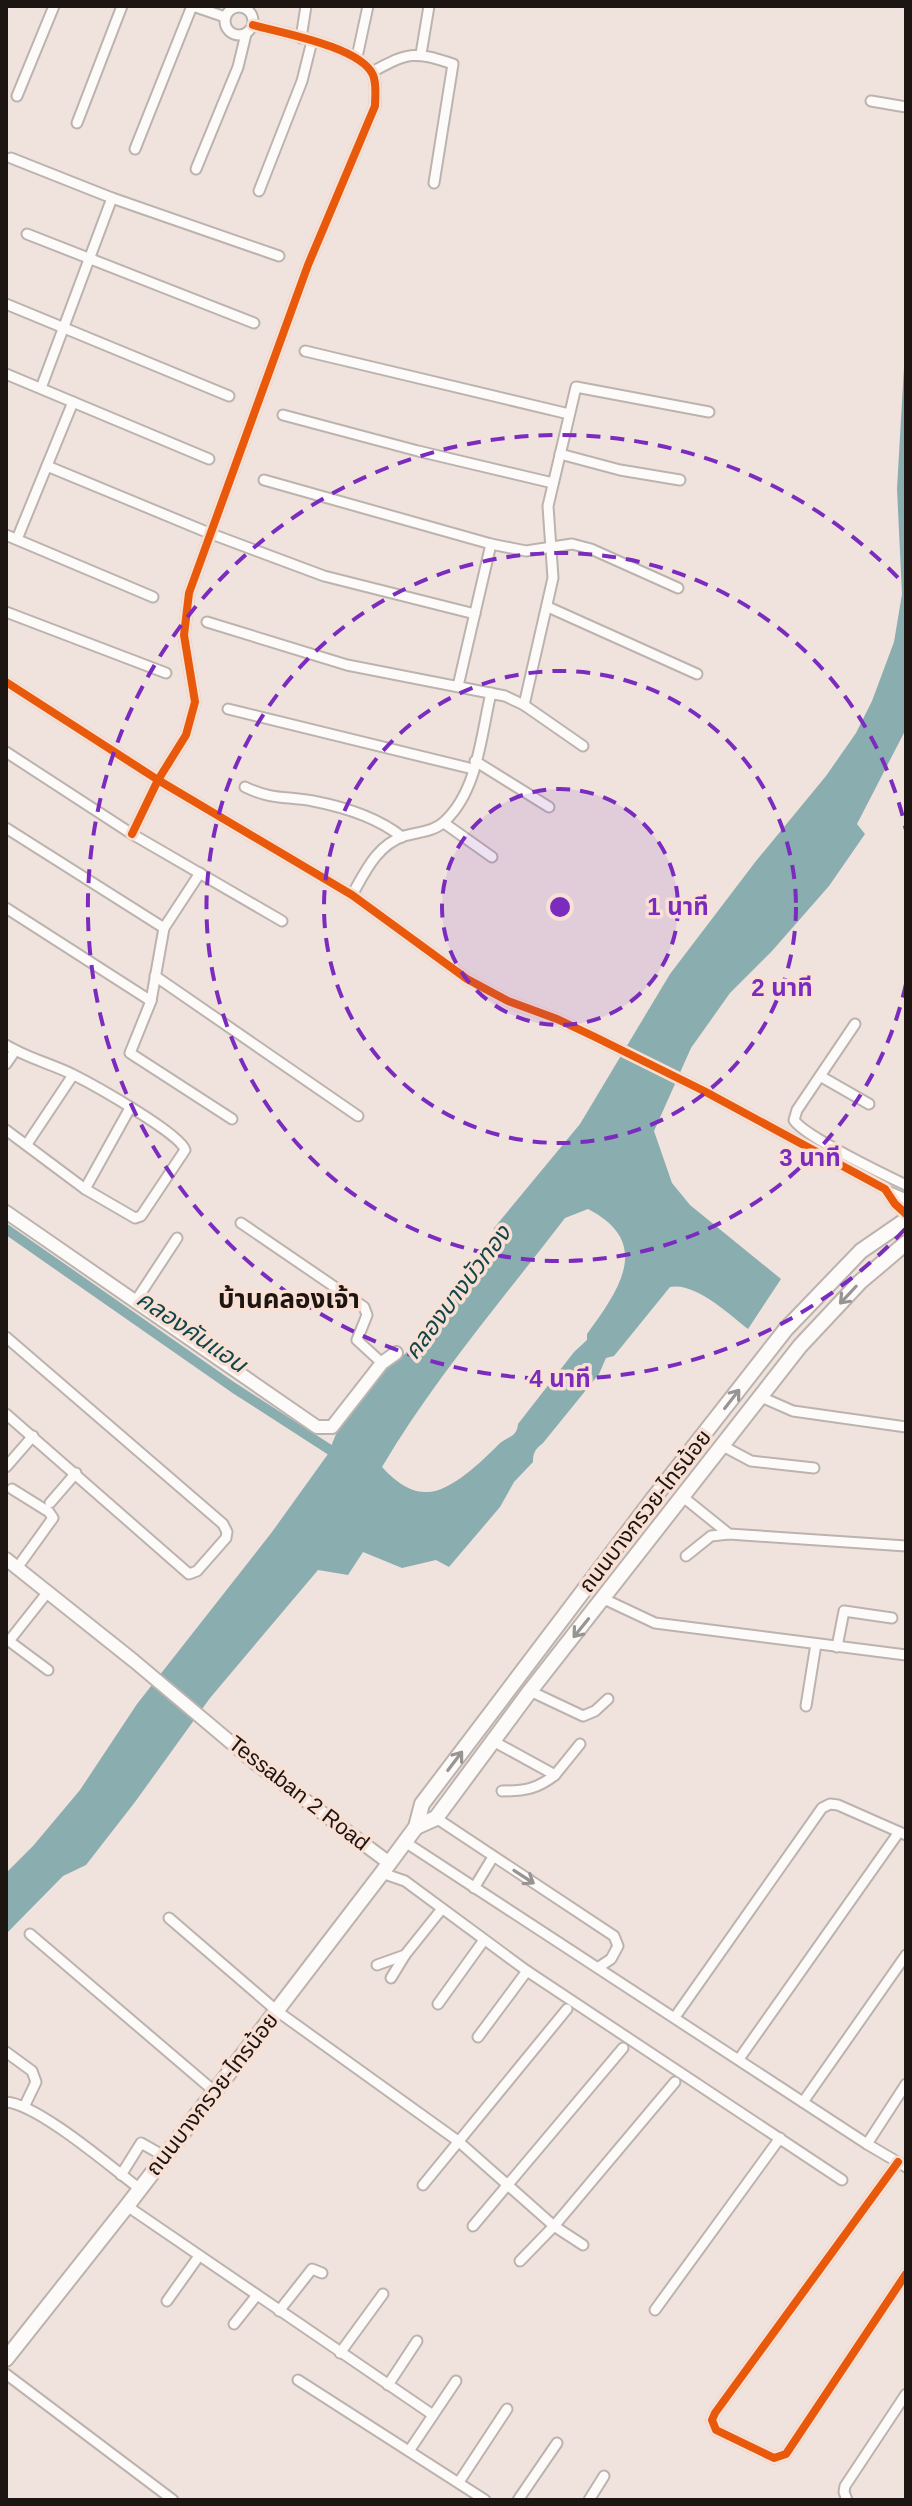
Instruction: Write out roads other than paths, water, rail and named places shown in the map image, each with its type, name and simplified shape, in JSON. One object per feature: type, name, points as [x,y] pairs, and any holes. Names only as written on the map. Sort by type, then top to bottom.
[{"type":"main road","name":"ถนนบางกรวย-ไทรน้อย","points":[[6,2359],[405,1842],[416,1827],[422,1804],[786,1329],[861,1251],[906,1217]]},
{"type":"main road","name":"ถนนบางกรวย-ไทรน้อย","points":[[416,1827],[436,1818],[530,1691],[800,1346],[850,1292],[906,1243]]},
{"type":"street","points":[[17,96],[54,6]]},
{"type":"street","points":[[77,123],[122,6]]},
{"type":"street","points":[[135,149],[192,6],[225,17]]},
{"type":"street","points":[[301,38],[306,6]]},
{"type":"street","points":[[357,57],[368,6]]},
{"type":"street","points":[[421,54],[429,6]]},
{"type":"street","points":[[196,169],[238,67],[251,14],[237,7],[225,17]]},
{"type":"street","points":[[132,834],[158,780],[186,735],[195,702],[184,635],[189,593],[209,533],[308,265],[375,106],[376,85],[372,72],[357,57],[301,38],[249,30],[235,35],[227,28],[225,17]]},
{"type":"street","points":[[259,191],[302,81],[312,41]]},
{"type":"street","points":[[372,72],[397,58],[421,54],[453,64],[434,183]]},
{"type":"street","points":[[871,101],[906,107]]},
{"type":"street","points":[[11,158],[112,198],[279,256]]},
{"type":"street","points":[[41,388],[112,198]]},
{"type":"street","points":[[27,234],[254,323]]},
{"type":"street","points":[[6,304],[229,396]]},
{"type":"street","points":[[305,351],[569,414]]},
{"type":"street","points":[[6,374],[209,459]]},
{"type":"street","points":[[524,705],[553,578],[548,506],[576,387],[709,412]]},
{"type":"street","points":[[17,539],[73,402]]},
{"type":"street","points":[[283,415],[553,483]]},
{"type":"street","points":[[560,454],[620,470],[680,480]]},
{"type":"street","points":[[47,466],[209,533],[324,576],[475,614]]},
{"type":"street","points":[[264,480],[491,544],[526,551],[572,544],[591,549],[678,588]]},
{"type":"street","points":[[6,535],[153,597]]},
{"type":"street","points":[[458,686],[491,544]]},
{"type":"street","points":[[548,607],[697,674]]},
{"type":"street","points":[[6,612],[166,673]]},
{"type":"street","points":[[207,622],[347,665],[491,693],[524,705],[583,746]]},
{"type":"street","points":[[6,682],[158,780],[352,895],[467,979],[704,1091],[906,1199]]},
{"type":"street","points":[[352,895],[378,853],[402,837],[444,823],[468,789],[491,693]]},
{"type":"street","points":[[228,709],[474,765],[549,807]]},
{"type":"street","points":[[6,752],[132,834],[282,921]]},
{"type":"street","points":[[245,787],[265,796],[312,801],[360,814],[387,825],[402,837]]},
{"type":"street","points":[[444,823],[492,857]]},
{"type":"street","points":[[6,828],[164,928]]},
{"type":"street","points":[[200,873],[164,928],[151,1001],[130,1053],[232,1119]]},
{"type":"street","points":[[6,908],[151,1001]]},
{"type":"street","points":[[155,976],[358,1116]]},
{"type":"street","points":[[855,1024],[797,1110],[794,1120],[797,1125],[906,1185]]},
{"type":"street","points":[[6,1064],[10,1048],[73,1075],[181,1141],[185,1150],[141,1216],[135,1218],[85,1189],[6,1130]]},
{"type":"street","points":[[27,1144],[73,1075]]},
{"type":"street","points":[[820,1076],[869,1104]]},
{"type":"street","points":[[85,1189],[130,1108]]},
{"type":"street","points":[[887,1191],[906,1217]]},
{"type":"street","points":[[6,1212],[317,1427],[326,1429],[337,1422],[382,1363],[396,1353]]},
{"type":"street","points":[[241,1223],[364,1307],[367,1315],[357,1340],[382,1363]]},
{"type":"street","points":[[135,1302],[177,1238]]},
{"type":"street","points":[[6,1337],[223,1524],[226,1538],[197,1571],[189,1574],[6,1414]]},
{"type":"street","points":[[761,1397],[793,1411],[906,1427]]},
{"type":"street","points":[[6,1467],[33,1436]]},
{"type":"street","points":[[721,1445],[751,1461],[814,1468]]},
{"type":"street","points":[[50,1503],[76,1473]]},
{"type":"street","points":[[11,1564],[53,1518],[49,1512],[12,1489]]},
{"type":"street","points":[[683,1497],[729,1534]]},
{"type":"street","points":[[686,1556],[711,1536],[729,1534],[906,1546]]},
{"type":"street","name":"Tessaban 2 Road","points":[[11,1564],[385,1868]]},
{"type":"street","points":[[47,1593],[7,1642],[48,1670]]},
{"type":"street","points":[[604,1599],[655,1623],[906,1655]]},
{"type":"street","points":[[837,1647],[844,1611],[892,1618]]},
{"type":"street","points":[[806,1706],[816,1644]]},
{"type":"street","points":[[530,1691],[583,1716],[595,1711],[608,1699]]},
{"type":"street","points":[[493,1741],[555,1775]]},
{"type":"street","points":[[502,1791],[527,1791],[542,1785],[555,1775],[580,1744]]},
{"type":"street","points":[[675,2017],[822,1808],[830,1804],[838,1805],[902,1833],[739,2059]]},
{"type":"street","points":[[436,1818],[614,1936],[618,1946],[611,1959],[599,1967]]},
{"type":"street","points":[[405,1842],[902,2164],[715,2413],[712,2420],[716,2430],[774,2458],[786,2454],[906,2274]]},
{"type":"street","points":[[474,1888],[493,1857]]},
{"type":"street","points":[[385,1868],[527,1971],[842,2180]]},
{"type":"street","points":[[391,1978],[441,1910]]},
{"type":"street","points":[[169,1918],[277,2011],[458,2141],[554,2226],[583,2245]]},
{"type":"street","points":[[30,1934],[214,2091]]},
{"type":"street","points":[[438,2004],[484,1940]]},
{"type":"street","points":[[377,1965],[405,1955]]},
{"type":"street","points":[[803,2102],[906,1955]]},
{"type":"street","points":[[478,2037],[527,1971]]},
{"type":"street","points":[[423,2185],[567,2009]]},
{"type":"street","points":[[473,2226],[623,2048]]},
{"type":"street","points":[[6,2052],[32,2071],[36,2082],[24,2107]]},
{"type":"street","points":[[520,2261],[554,2226],[675,2082]]},
{"type":"street","points":[[867,2144],[906,2084]]},
{"type":"street","points":[[6,2102],[24,2107],[63,2131],[140,2189]]},
{"type":"street","points":[[655,2310],[780,2138]]},
{"type":"street","points":[[121,2175],[141,2143],[164,2156]]},
{"type":"street","points":[[127,2206],[433,2415]]},
{"type":"street","points":[[167,2301],[199,2256]]},
{"type":"street","points":[[279,2311],[312,2269],[322,2273]]},
{"type":"street","points":[[340,2353],[383,2294]]},
{"type":"street","points":[[234,2324],[257,2295]]},
{"type":"street","points":[[388,2385],[417,2341]]},
{"type":"street","points":[[6,2374],[173,2500]]},
{"type":"street","points":[[298,2380],[485,2500]]},
{"type":"street","points":[[409,2451],[456,2381]]},
{"type":"street","points":[[847,2500],[845,2486],[906,2394]]},
{"type":"street","points":[[459,2482],[507,2409]]},
{"type":"street","points":[[518,2500],[557,2443]]},
{"type":"street","points":[[589,2500],[604,2476]]},
{"type":"water","points":[[906,332],[906,729],[857,824],[865,834],[829,886],[730,993],[691,1048],[654,1131],[672,1183],[690,1205],[781,1279],[748,1329],[701,1294],[690,1289],[670,1287],[614,1356],[606,1358],[599,1374],[536,1449],[533,1462],[514,1482],[500,1507],[449,1567],[436,1560],[402,1568],[363,1552],[348,1575],[318,1570],[210,1698],[86,1865],[63,1876],[6,1934],[6,1873],[80,1790],[137,1704],[272,1532],[328,1454],[340,1424],[389,1364],[405,1354],[467,1285],[485,1260],[494,1228],[580,1124],[670,974],[826,776],[856,733],[872,701],[894,642],[902,594],[897,489]],"holes":[[[588,1209],[608,1222],[620,1237],[625,1252],[618,1285],[587,1334],[587,1340],[574,1352],[518,1424],[516,1432],[465,1475],[444,1488],[425,1492],[396,1480],[382,1467],[402,1434],[446,1371],[565,1218]]]},
{"type":"waterway","name":"คลองคันแอน","points":[[6,1229],[234,1388],[338,1455]]},
{"type":"district","name":"บ้านคลองเจ้า","points":[[289,1299]]},
{"type":"water label","name":"คลองบางบัวทอง","points":[[457,1292]]}]
